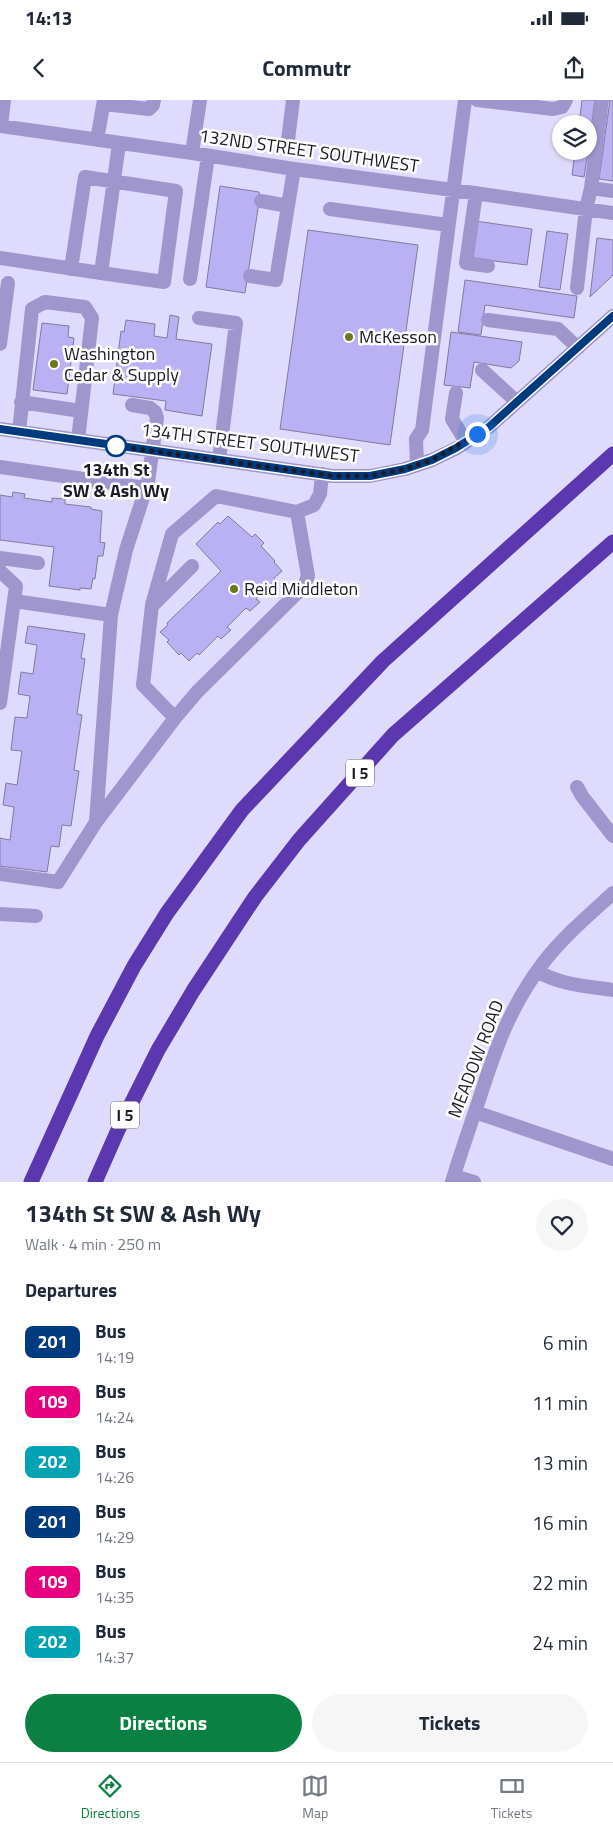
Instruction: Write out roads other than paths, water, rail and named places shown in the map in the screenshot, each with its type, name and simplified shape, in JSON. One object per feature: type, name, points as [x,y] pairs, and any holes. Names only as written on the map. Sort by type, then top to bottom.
[{"type":"highway","points":[[31,1182],[97,1036],[134,966],[167,913],[242,810],[383,661],[613,454]]},
{"type":"highway","name":"I 5","points":[[95,1182],[140,1086],[192,991],[255,897],[299,840],[394,735],[613,542]]},
{"type":"street","points":[[0,126],[4,100]]},
{"type":"street","points":[[97,140],[104,102],[149,109],[153,105],[154,100]]},
{"type":"street","points":[[192,153],[200,100]]},
{"type":"street","points":[[288,140],[293,100]]},
{"type":"street","points":[[411,467],[416,439],[422,430],[465,100]]},
{"type":"street","points":[[477,100],[553,109],[562,107],[566,100]]},
{"type":"street","points":[[577,288],[602,100]]},
{"type":"street","name":"132ND STREET SOUTHWEST","points":[[0,126],[192,153],[294,170],[476,193],[613,213]]},
{"type":"street","points":[[101,273],[120,144]]},
{"type":"street","points":[[190,278],[208,156]]},
{"type":"street","points":[[250,276],[276,280],[294,170]]},
{"type":"street","points":[[0,258],[71,269],[164,282],[176,191],[85,177],[71,269]]},
{"type":"street","points":[[591,188],[613,191]]},
{"type":"street","points":[[476,193],[466,263],[488,266]]},
{"type":"street","points":[[261,201],[288,206]]},
{"type":"street","points":[[330,209],[448,226]]},
{"type":"street","points":[[0,344],[8,284]]},
{"type":"street","points":[[19,432],[32,309],[45,302],[85,307],[92,318],[78,440]]},
{"type":"street","name":"134TH STREET SOUTHWEST","points":[[0,429],[322,474],[370,476],[411,467],[432,460],[489,427],[613,316]]},
{"type":"street","points":[[199,318],[236,323],[219,460]]},
{"type":"street","points":[[488,320],[558,329],[578,348]]},
{"type":"street","points":[[482,370],[517,402]]},
{"type":"street","points":[[456,393],[452,419],[466,442]]},
{"type":"street","points":[[21,402],[81,411]]},
{"type":"street","points":[[96,822],[111,615],[126,550],[146,488],[157,418],[155,412],[150,408],[132,405]]},
{"type":"street","points":[[0,467],[146,488]]},
{"type":"street","points":[[175,718],[143,685],[152,605],[172,534],[216,496],[297,512],[314,505],[320,494],[322,474]]},
{"type":"street","points":[[0,874],[58,882],[96,822],[175,718],[197,692],[304,586],[308,576],[297,512]]},
{"type":"street","points":[[0,558],[38,563]]},
{"type":"street","points":[[152,605],[192,566]]},
{"type":"street","points":[[0,570],[16,586],[0,703]]},
{"type":"street","points":[[14,601],[111,615]]},
{"type":"street","points":[[577,787],[613,836]]},
{"type":"street","name":"MEADOW ROAD","points":[[453,1179],[503,1030],[517,1002],[537,971],[566,936],[613,893]]},
{"type":"street","points":[[0,914],[36,916]]},
{"type":"street","points":[[537,971],[560,982],[613,990]]},
{"type":"street","points":[[475,1112],[613,1159]]},
{"type":"street","points":[[453,1179],[474,1182]]},
{"type":"place","name":"McKesson","points":[[349,337]]},
{"type":"place","name":"Washington Cedar & Supply","points":[[54,364]]},
{"type":"place","name":"134th St SW & Ash Wy","points":[[116,446]]},
{"type":"place","name":"Reid Middleton","points":[[234,589]]}]
